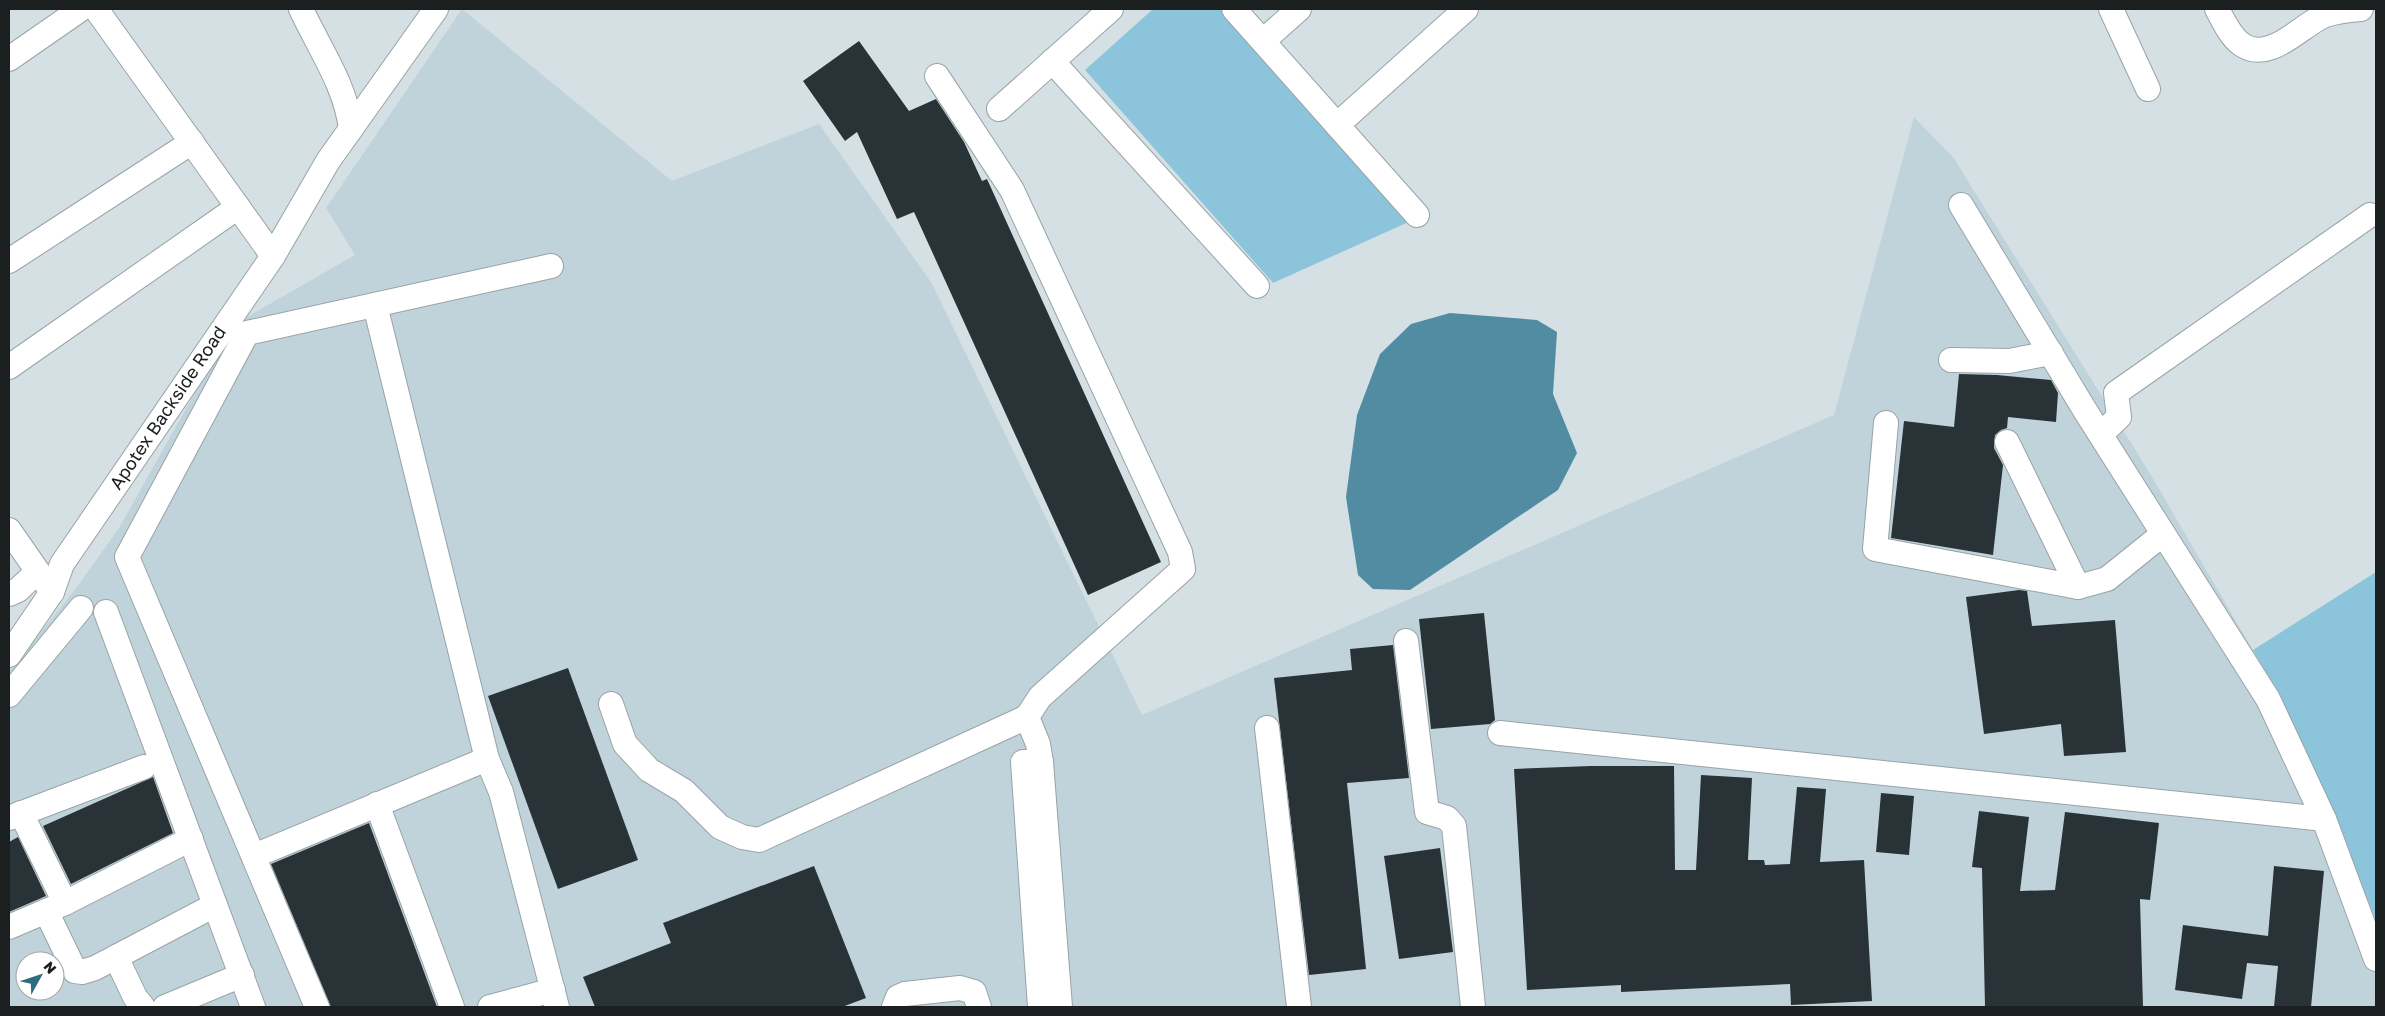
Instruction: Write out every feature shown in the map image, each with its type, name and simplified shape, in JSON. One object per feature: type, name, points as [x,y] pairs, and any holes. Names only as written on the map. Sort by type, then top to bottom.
[{"type":"street","points":[[9,59],[81,9]]},
{"type":"street","points":[[96,9],[273,256]]},
{"type":"street","points":[[301,9],[341,89],[349,112],[351,129]]},
{"type":"street","name":"Apotex Backside Road","points":[[9,655],[52,592],[62,564],[273,256],[328,161],[436,9]]},
{"type":"street","points":[[1000,109],[1111,9]]},
{"type":"street","points":[[1234,9],[1417,215]]},
{"type":"street","points":[[1263,41],[1299,9]]},
{"type":"street","points":[[1337,125],[1466,9]]},
{"type":"street","points":[[2111,9],[2148,89]]},
{"type":"street","points":[[2217,9],[2239,42],[2258,50],[2273,47],[2322,16],[2343,10],[2361,9]]},
{"type":"street","points":[[1052,61],[1257,286]]},
{"type":"street","points":[[611,704],[625,744],[650,770],[684,792],[720,827],[742,837],[759,840],[1027,717],[1040,697],[1183,569],[1180,552],[1012,190],[937,76]]},
{"type":"street","points":[[9,261],[192,142]]},
{"type":"street","points":[[1960,205],[2086,412],[2268,699],[2324,819],[2376,958]]},
{"type":"street","points":[[9,367],[238,207]]},
{"type":"street","points":[[2101,434],[2119,417],[2116,393],[2370,215]]},
{"type":"street","points":[[317,1007],[127,557],[247,333],[551,266]]},
{"type":"street","points":[[375,305],[487,759],[501,792],[555,999],[490,1007]]},
{"type":"street","points":[[1951,360],[2009,361],[2051,354]]},
{"type":"street","points":[[1886,423],[1875,549],[2078,587],[2107,579],[2163,534]]},
{"type":"street","points":[[2007,442],[2078,587]]},
{"type":"street","points":[[9,530],[52,592]]},
{"type":"street","points":[[9,594],[18,590],[37,572]]},
{"type":"street","points":[[9,695],[81,608]]},
{"type":"street","points":[[106,612],[253,1007]]},
{"type":"street","points":[[1406,641],[1427,812],[1447,818],[1454,826],[1473,1007]]},
{"type":"street","points":[[1027,717],[1038,744],[1032,762],[1040,1007]]},
{"type":"street","points":[[1267,728],[1299,1007]]},
{"type":"street","points":[[1500,733],[2324,819]]},
{"type":"street","points":[[254,856],[487,759]]},
{"type":"street","points":[[1032,762],[1060,1007]]},
{"type":"street","points":[[144,767],[15,815],[55,907],[75,971],[82,972],[95,968],[216,905]]},
{"type":"street","points":[[377,804],[452,1007]]},
{"type":"street","points":[[9,927],[55,907],[191,838]]},
{"type":"street","points":[[116,957],[135,997],[143,1007]]},
{"type":"street","points":[[165,1007],[242,976]]},
{"type":"street","points":[[894,1007],[898,996],[960,988],[974,992],[979,1007]]},
{"type":"shaded area","points":[[462,9],[672,181],[819,124],[931,282],[1142,715],[1834,415],[1914,117],[1953,157],[2151,475],[2283,702],[2376,917],[2376,1007],[9,1007],[9,671],[77,587],[119,528],[233,325],[355,255],[326,208]]},
{"type":"shaded area","points":[[1153,9],[1224,9],[1413,220],[1273,283],[1085,70]]},
{"type":"shaded area","points":[[1450,313],[1537,320],[1557,332],[1553,394],[1577,453],[1558,490],[1410,590],[1373,589],[1358,575],[1346,497],[1357,415],[1380,354],[1411,324]]},
{"type":"shaded area","points":[[2376,572],[2376,919],[2283,702],[2253,650]]},
{"type":"building","points":[[859,41],[909,111],[936,99],[964,142],[982,181],[987,179],[1161,562],[1088,595],[914,212],[897,219],[857,132],[845,141],[803,81]]},
{"type":"building","points":[[1959,374],[2051,380],[2058,393],[2056,422],[2008,417],[2007,428],[1995,435],[1994,448],[2003,465],[1993,555],[1891,538],[1904,421],[1954,427]]},
{"type":"building","points":[[2019,590],[2027,591],[2032,626],[2115,620],[2126,752],[2064,756],[2061,724],[1984,734],[1966,597]]},
{"type":"building","points":[[1484,613],[1495,720],[1490,724],[1431,729],[1419,619]]},
{"type":"building","points":[[1393,645],[1409,778],[1347,783],[1366,969],[1309,975],[1274,678],[1352,670],[1350,649]]},
{"type":"building","points":[[568,668],[638,860],[558,889],[488,696]]},
{"type":"building","points":[[1591,766],[1674,766],[1675,870],[1696,870],[1701,775],[1752,778],[1748,860],[1764,860],[1765,865],[1790,864],[1797,787],[1826,789],[1820,862],[1864,860],[1872,1001],[1791,1005],[1790,984],[1621,992],[1621,985],[1527,990],[1514,769]]},
{"type":"building","points":[[153,777],[173,833],[71,884],[43,826]]},
{"type":"building","points":[[1881,793],[1914,796],[1909,855],[1876,852]]},
{"type":"building","points":[[1979,811],[2029,817],[2020,891],[2055,890],[2065,812],[2159,823],[2150,900],[2140,899],[2143,1007],[1985,1007],[1982,868],[1972,867]]},
{"type":"building","points":[[369,823],[437,1007],[331,1007],[271,864]]},
{"type":"building","points":[[18,837],[46,896],[9,912],[9,842]]},
{"type":"building","points":[[1440,848],[1453,952],[1399,959],[1384,856]]},
{"type":"building","points":[[814,866],[866,998],[842,1007],[595,1007],[583,977],[671,943],[663,923]]},
{"type":"building","points":[[2274,866],[2324,871],[2311,1007],[2274,1007],[2278,966],[2247,963],[2242,999],[2175,990],[2183,925],[2268,936]]}]
